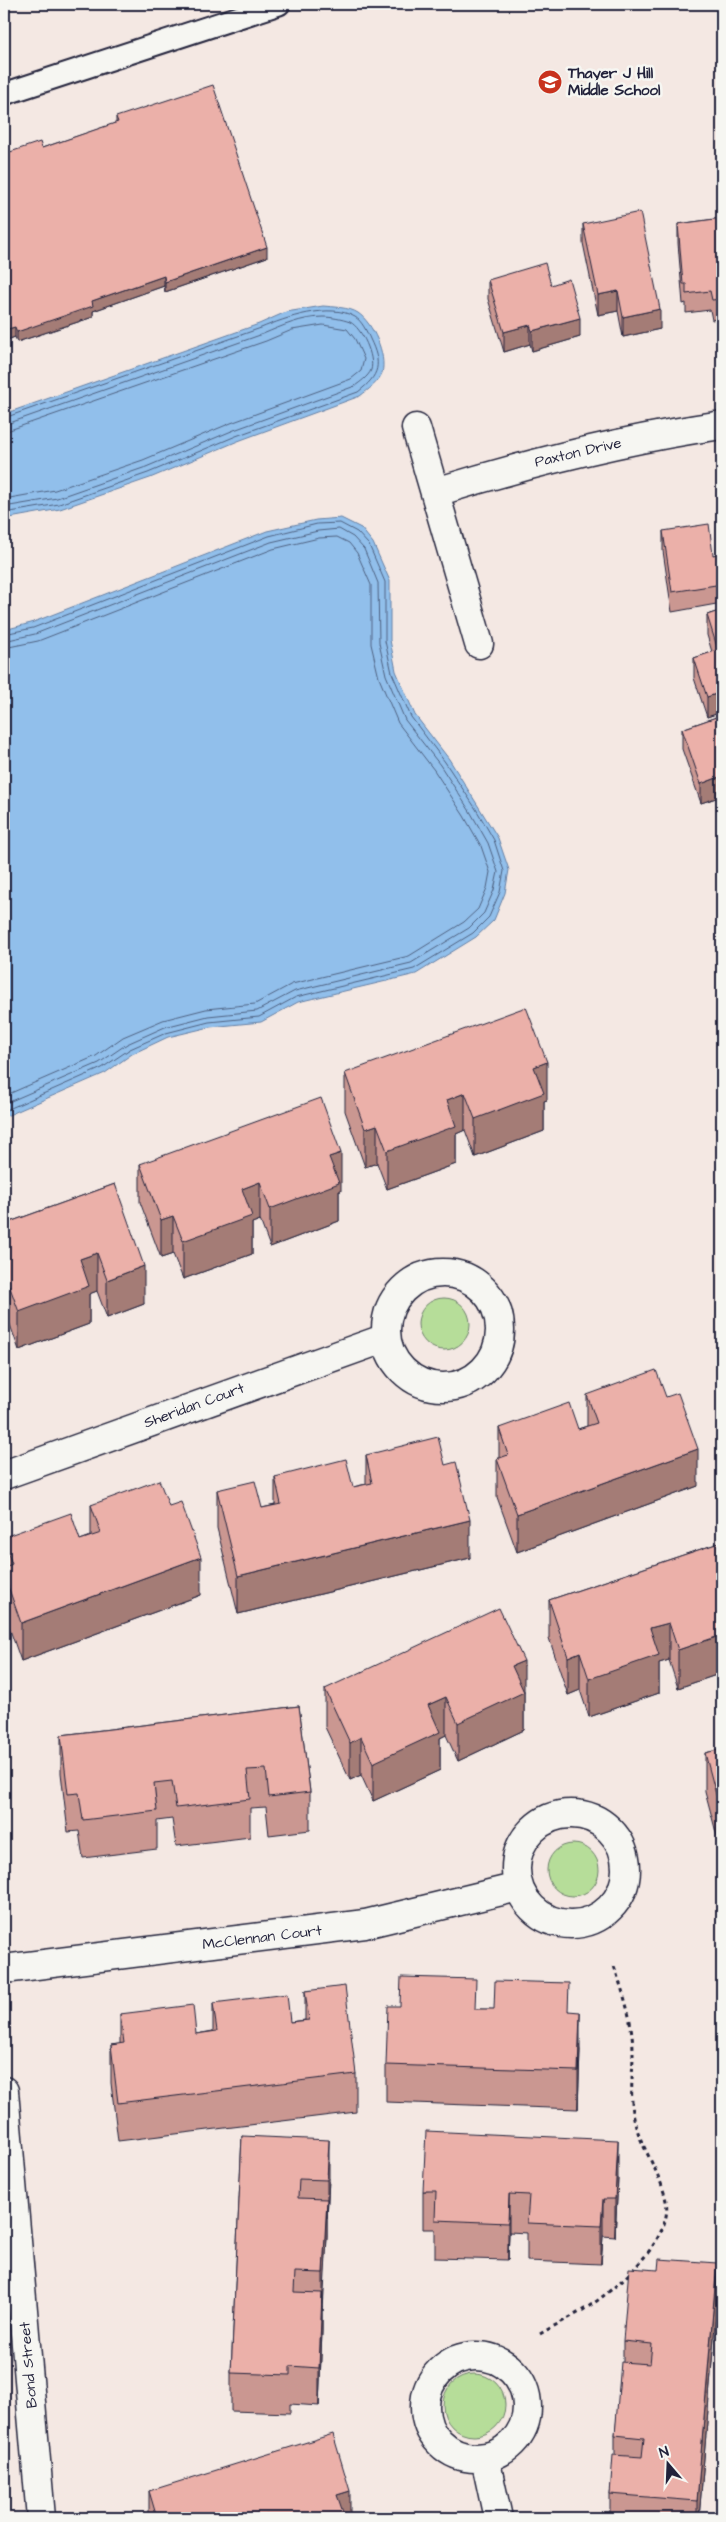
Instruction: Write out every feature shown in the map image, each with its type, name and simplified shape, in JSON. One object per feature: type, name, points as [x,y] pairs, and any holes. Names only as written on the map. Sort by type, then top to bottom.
[{"type":"street","name":"Paxton Drive","points":[[436,492],[566,455],[653,435],[722,425]]},
{"type":"street","points":[[416,428],[480,644]]},
{"type":"street","points":[[441,1272],[460,1275],[477,1283],[491,1296],[499,1314],[501,1333],[497,1352],[487,1368],[473,1380],[455,1387],[436,1387],[418,1382],[402,1372],[392,1356],[386,1338],[386,1319],[393,1301],[406,1286],[422,1276],[441,1272]]},
{"type":"street","name":"Sheridan Court","points":[[4,1475],[386,1338]]},
{"type":"street","points":[[582,1815],[598,1821],[616,1838],[626,1860],[626,1877],[621,1892],[612,1906],[599,1917],[584,1923],[568,1925],[551,1922],[536,1913],[525,1902],[518,1887],[515,1871],[517,1854],[524,1839],[535,1827],[557,1816],[582,1815]]},
{"type":"street","name":"McClennan Court","points":[[4,1969],[365,1924],[518,1887]]},
{"type":"street","name":"Bond Street","points":[[4,2091],[10,2226],[41,2518]]},
{"type":"street","points":[[485,2458],[498,2518]]},
{"type":"lane","points":[[4,94],[279,4]]},
{"type":"path","points":[[540,2334],[601,2298],[640,2262],[658,2238],[666,2219],[667,2202],[660,2179],[640,2139],[633,2114],[630,2084],[633,2051],[630,2019],[613,1963]]},
{"type":"green space","points":[[439,1298],[449,1298],[458,1302],[466,1310],[470,1324],[466,1338],[458,1346],[449,1350],[439,1350],[430,1346],[422,1338],[418,1329],[418,1319],[422,1310],[430,1302]]},
{"type":"green space","points":[[573,1844],[587,1848],[595,1856],[599,1870],[595,1884],[587,1892],[573,1896],[559,1892],[551,1884],[547,1870],[551,1856],[559,1848]]},
{"type":"green space","points":[[468,2374],[480,2374],[496,2383],[503,2393],[505,2405],[503,2417],[496,2427],[480,2436],[468,2436],[457,2431],[448,2422],[443,2411],[443,2399],[448,2388],[457,2379]]},
{"type":"water","points":[[323,306],[346,308],[358,313],[369,324],[378,340],[382,357],[382,373],[376,383],[360,396],[238,441],[150,478],[60,509],[4,519],[4,414],[259,324],[286,312]]},
{"type":"water","points":[[341,518],[361,528],[373,543],[390,581],[390,640],[396,671],[415,715],[449,759],[498,838],[509,870],[505,893],[494,920],[476,937],[416,974],[298,1002],[261,1022],[210,1027],[168,1037],[132,1054],[105,1073],[4,1117],[4,630],[31,623],[267,531],[316,520]]},
{"type":"building","points":[[213,85],[267,247],[165,282],[164,276],[92,301],[93,306],[17,332],[15,327],[4,330],[4,154],[40,142],[42,148],[118,122],[116,117]]},
{"type":"building","points":[[640,212],[660,309],[623,317],[618,291],[598,295],[583,224]]},
{"type":"building","points":[[722,218],[722,299],[712,300],[710,291],[686,294],[686,284],[683,284],[678,224]]},
{"type":"building","points":[[545,263],[551,285],[569,279],[580,318],[532,331],[530,325],[504,332],[488,280]]},
{"type":"building","points":[[709,524],[713,555],[722,553],[722,584],[672,592],[663,531]]},
{"type":"building","points":[[722,610],[722,692],[707,697],[694,658],[718,650],[707,615]]},
{"type":"building","points":[[722,715],[722,776],[701,784],[682,729]]},
{"type":"building","points":[[526,1007],[547,1062],[534,1067],[544,1093],[475,1119],[465,1093],[447,1100],[456,1126],[387,1151],[377,1125],[365,1129],[345,1073]]},
{"type":"building","points":[[321,1098],[341,1153],[329,1157],[339,1183],[270,1209],[260,1182],[242,1189],[252,1216],[183,1241],[173,1216],[161,1220],[140,1164]]},
{"type":"building","points":[[115,1184],[144,1266],[107,1280],[97,1253],[80,1259],[89,1286],[19,1312],[9,1285],[4,1286],[4,1224]]},
{"type":"building","points":[[656,1370],[666,1397],[678,1393],[698,1449],[517,1514],[497,1459],[508,1455],[499,1428],[569,1403],[578,1429],[597,1423],[587,1395]]},
{"type":"building","points":[[438,1437],[445,1465],[456,1462],[470,1520],[238,1576],[217,1490],[255,1481],[262,1508],[281,1504],[275,1477],[346,1459],[353,1487],[372,1483],[366,1455]]},
{"type":"building","points":[[159,1480],[169,1506],[181,1502],[201,1557],[21,1623],[4,1575],[4,1568],[12,1564],[4,1543],[4,1537],[71,1513],[80,1540],[101,1533],[91,1505]]},
{"type":"building","points":[[722,1542],[722,1635],[678,1650],[669,1623],[650,1628],[659,1655],[589,1679],[580,1652],[568,1657],[549,1600]]},
{"type":"building","points":[[499,1608],[524,1661],[512,1666],[524,1692],[458,1723],[446,1697],[428,1705],[440,1732],[373,1763],[361,1737],[350,1743],[325,1689]]},
{"type":"building","points":[[299,1706],[310,1792],[269,1797],[266,1769],[247,1770],[250,1799],[176,1808],[172,1781],[154,1783],[157,1811],[83,1820],[79,1793],[68,1794],[61,1735]]},
{"type":"building","points":[[722,1749],[722,1817],[705,1753]]},
{"type":"building","points":[[401,1977],[476,1979],[475,2009],[494,2009],[495,1981],[569,1983],[568,2011],[580,2012],[578,2071],[386,2065],[388,2006],[400,2006]]},
{"type":"building","points":[[345,1986],[356,2074],[118,2103],[111,2045],[124,2043],[120,2014],[193,2005],[196,2034],[217,2031],[213,2003],[287,1994],[290,2022],[309,2020],[305,1991]]},
{"type":"building","points":[[426,2131],[618,2140],[615,2199],[603,2199],[601,2226],[527,2223],[529,2195],[509,2194],[508,2223],[435,2220],[436,2191],[423,2191]]},
{"type":"building","points":[[242,2136],[329,2140],[327,2180],[299,2179],[298,2198],[327,2199],[323,2273],[295,2272],[294,2292],[322,2293],[319,2368],[290,2366],[290,2375],[231,2373]]},
{"type":"building","points":[[659,2259],[717,2263],[697,2501],[610,2494],[613,2455],[642,2457],[644,2438],[615,2435],[621,2362],[650,2364],[652,2344],[623,2341],[629,2268],[658,2270]]},
{"type":"building","points":[[333,2434],[350,2491],[337,2495],[345,2518],[268,2518],[267,2515],[259,2518],[157,2518],[149,2491]]},
{"type":"place","name":"Thayer J Hill Middle School","points":[[550,82]]}]
